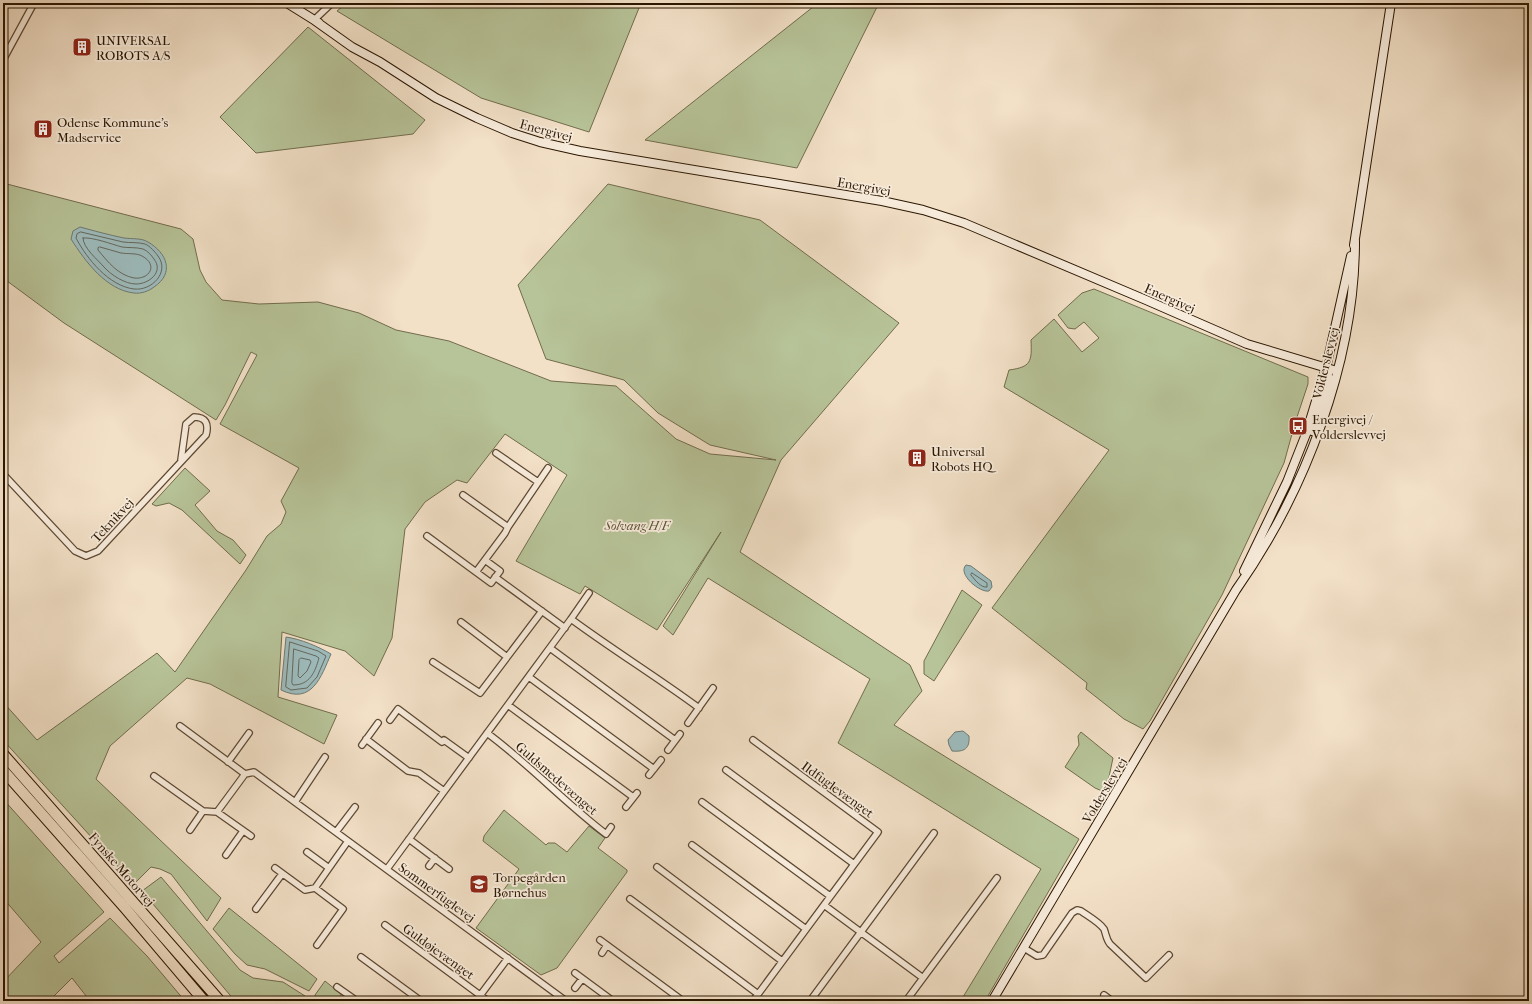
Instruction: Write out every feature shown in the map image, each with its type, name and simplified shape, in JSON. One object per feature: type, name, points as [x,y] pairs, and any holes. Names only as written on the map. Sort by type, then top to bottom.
[{"type":"highway","name":"Fynske Motorvej","points":[[3,754],[220,1001]]},
{"type":"highway","name":"Fynske Motorvej","points":[[3,770],[125,908],[204,1001]]},
{"type":"street","points":[[3,60],[34,3]]},
{"type":"street","name":"Energivej","points":[[287,3],[352,47],[380,62],[436,98],[505,130],[540,142],[580,151],[882,201],[923,210],[964,223],[1247,344],[1337,371]]},
{"type":"street","points":[[314,20],[332,3]]},
{"type":"street","name":"Volderslevvej","points":[[992,1001],[1236,590],[1287,482],[1306,434],[1326,368],[1355,241],[1391,3]]},
{"type":"street","name":"Volderslevvej","points":[[1236,590],[1250,572],[1279,519],[1301,476],[1316,439],[1337,371],[1350,306],[1355,261],[1355,241]]},
{"type":"street","points":[[1279,519],[1311,436],[1328,384],[1329,372],[1326,368]]},
{"type":"street","name":"Teknikvej","points":[[3,474],[75,551],[86,556],[98,551],[181,460],[206,435],[208,428],[206,421],[199,417],[194,417],[186,424],[181,460]]},
{"type":"street","points":[[496,453],[538,482]]},
{"type":"street","points":[[476,572],[505,533],[548,468]]},
{"type":"street","points":[[463,495],[508,527]]},
{"type":"street","points":[[427,536],[491,583],[500,571],[485,560]]},
{"type":"street","points":[[496,577],[565,628]]},
{"type":"street","points":[[387,869],[565,628],[589,593]]},
{"type":"street","points":[[433,662],[480,693],[542,611]]},
{"type":"street","points":[[571,619],[699,708]]},
{"type":"street","points":[[461,622],[508,657]]},
{"type":"street","points":[[550,648],[675,740]]},
{"type":"street","points":[[529,677],[654,769]]},
{"type":"street","points":[[688,723],[713,688]]},
{"type":"street","name":"Guldsmedevænget","points":[[508,705],[635,795],[626,807]]},
{"type":"street","points":[[390,720],[398,709],[442,742],[444,740],[469,758]]},
{"type":"street","points":[[362,745],[378,723]]},
{"type":"street","points":[[180,726],[245,774],[218,812]]},
{"type":"street","points":[[228,762],[250,733]]},
{"type":"street","name":"Guldsmedevænget","points":[[487,733],[524,762],[581,815],[606,834],[612,827]]},
{"type":"street","points":[[668,750],[680,734]]},
{"type":"street","points":[[366,739],[408,771],[419,773],[444,791]]},
{"type":"street","name":"Ildfuglevænget","points":[[753,740],[878,832],[753,1001]]},
{"type":"street","points":[[295,802],[325,757]]},
{"type":"street","points":[[649,775],[661,760]]},
{"type":"street","points":[[726,770],[854,864]]},
{"type":"street","name":"Sommerfuglevej","points":[[245,774],[254,772],[566,1001]]},
{"type":"street","points":[[154,776],[203,811],[218,812],[251,836]]},
{"type":"street","points":[[702,802],[830,896]]},
{"type":"street","points":[[336,832],[355,806]]},
{"type":"street","points":[[190,830],[203,811]]},
{"type":"street","points":[[226,855],[244,831]]},
{"type":"street","points":[[810,1001],[934,833]]},
{"type":"street","points":[[409,839],[450,869]]},
{"type":"street","points":[[275,868],[305,890],[315,888],[348,841]]},
{"type":"street","points":[[692,844],[806,929]]},
{"type":"street","points":[[307,852],[329,868]]},
{"type":"street","points":[[429,866],[435,858]]},
{"type":"street","points":[[657,867],[782,961]]},
{"type":"street","points":[[256,909],[282,874]]},
{"type":"street","points":[[906,1001],[997,878]]},
{"type":"street","points":[[315,888],[343,909],[317,945]]},
{"type":"street","points":[[630,899],[758,994]]},
{"type":"street","points":[[824,904],[923,978]]},
{"type":"street","points":[[1024,948],[1037,956],[1043,955],[1072,913],[1078,910],[1100,925],[1104,930],[1106,938],[1110,944],[1146,978],[1169,955]]},
{"type":"street","name":"Guldøjevænget","points":[[385,925],[488,1001]]},
{"type":"street","points":[[600,940],[683,1001]]},
{"type":"street","points":[[602,953],[607,945]]},
{"type":"street","points":[[361,957],[422,1001]]},
{"type":"street","name":"Guldøjevænget","points":[[476,1001],[508,958]]},
{"type":"street","points":[[575,973],[613,1001]]},
{"type":"street","points":[[575,988],[582,979]]},
{"type":"street","points":[[337,987],[357,1001]]},
{"type":"street","points":[[1104,995],[1112,1001]]},
{"type":"green space","points":[[347,3],[641,3],[589,132],[481,98],[337,11]]},
{"type":"green space","points":[[818,3],[879,3],[797,168],[645,140]]},
{"type":"green space","points":[[308,27],[425,120],[413,134],[256,153],[220,117]]},
{"type":"green space","name":"Solvang H/F","points":[[3,183],[181,229],[193,239],[200,270],[206,282],[222,300],[259,304],[318,302],[359,313],[396,330],[449,341],[551,381],[616,386],[676,439],[710,454],[776,460],[710,445],[658,413],[624,380],[546,359],[518,285],[608,184],[760,220],[899,323],[781,460],[740,552],[910,665],[922,691],[894,725],[1079,839],[985,1001],[966,1001],[963,997],[1041,869],[838,743],[870,679],[708,578],[673,635],[663,626],[721,532],[657,630],[585,586],[580,594],[516,561],[567,475],[505,434],[467,483],[457,480],[425,502],[405,529],[392,638],[374,676],[345,651],[282,632],[278,697],[337,715],[324,744],[210,684],[187,678],[110,746],[96,779],[221,898],[207,921],[171,874],[151,867],[134,884],[3,740],[3,702],[37,740],[157,653],[175,672],[246,570],[267,536],[281,524],[286,512],[281,501],[299,468],[220,424],[257,355],[251,352],[216,420],[64,323],[3,278]]},
{"type":"green space","points":[[1094,289],[1308,377],[1308,384],[1284,463],[1222,595],[1150,721],[1143,729],[1124,719],[1086,689],[1087,683],[992,608],[1109,450],[1004,387],[1009,370],[1022,367],[1029,362],[1031,354],[1031,340],[1054,319],[1082,352],[1099,338],[1084,322],[1075,329],[1068,328],[1058,315],[1082,293]]},
{"type":"green space","points":[[185,468],[210,491],[195,505],[217,531],[233,540],[246,555],[240,564],[182,510],[169,503],[156,506],[152,504]]},
{"type":"green space","points":[[962,590],[982,605],[934,681],[924,674],[924,661]]},
{"type":"green space","points":[[1081,732],[1113,758],[1109,777],[1102,791],[1095,788],[1065,767],[1079,745],[1078,736]]},
{"type":"green space","points":[[3,799],[104,912],[54,956],[59,963],[110,918],[147,956],[185,1001],[90,1001],[72,978],[49,1001],[3,1001],[3,982],[41,942],[3,898]]},
{"type":"green space","points":[[504,810],[546,845],[548,843],[555,843],[567,852],[589,826],[605,838],[598,848],[627,870],[557,968],[541,975],[476,928],[519,869],[483,841],[484,836]]},
{"type":"green space","points":[[161,877],[240,970],[253,978],[283,982],[305,996],[309,1001],[235,1001],[142,891]]},
{"type":"green space","points":[[229,908],[317,979],[309,991],[265,969],[247,965],[235,954],[213,929]]},
{"type":"green space","points":[[325,981],[341,994],[338,1001],[317,1001],[315,999],[315,995]]},
{"type":"water","points":[[80,227],[118,237],[140,239],[148,242],[164,257],[166,263],[165,276],[154,287],[142,293],[124,291],[114,286],[97,273],[71,239],[73,231]]},
{"type":"water","points":[[966,565],[971,566],[991,581],[992,587],[989,591],[980,589],[967,578],[964,569]]},
{"type":"water","points":[[286,637],[310,644],[331,654],[314,686],[308,691],[300,694],[292,694],[281,690]]},
{"type":"water","points":[[963,731],[969,736],[967,747],[960,751],[952,751],[948,740],[955,732]]},
{"type":"place","name":"UNIVERSAL ROBOTS A/S","points":[[82,47]]},
{"type":"place","name":"Odense Kommune's Madservice","points":[[43,129]]},
{"type":"place","name":"Energivej / Volderslevvej","points":[[1298,426]]},
{"type":"place","name":"Universal Robots HQ","points":[[917,458]]},
{"type":"place","name":"Torpegården Børnehus","points":[[479,884]]}]
